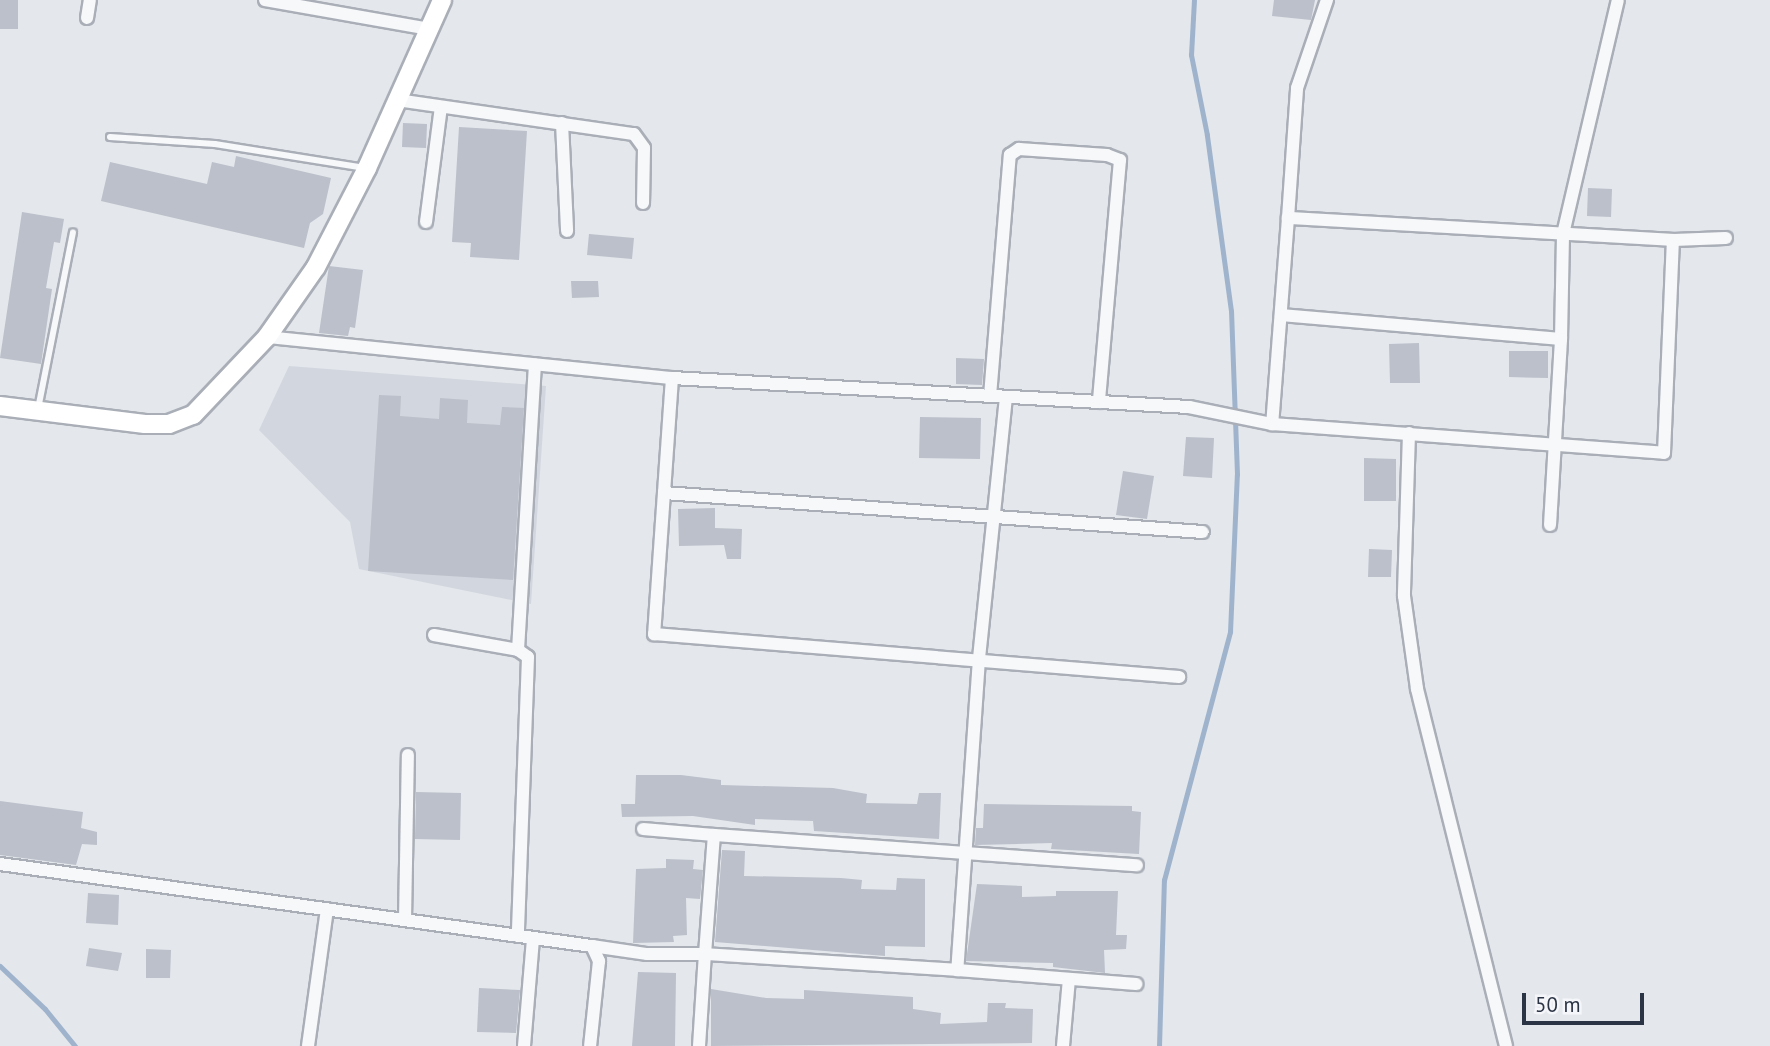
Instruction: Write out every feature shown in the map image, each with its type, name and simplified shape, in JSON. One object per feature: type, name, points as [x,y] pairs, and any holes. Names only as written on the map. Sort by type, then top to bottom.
[{"type":"street","points":[[87,18],[90,0]]},
{"type":"street","points":[[265,0],[429,29]]},
{"type":"street","points":[[0,405],[114,422],[169,424],[192,415],[267,337],[316,267],[367,168],[442,0]]},
{"type":"street","points":[[1272,424],[1297,88],[1327,0]]},
{"type":"street","points":[[1550,525],[1551,442],[1560,339],[1563,234],[1618,0]]},
{"type":"street","points":[[397,100],[634,134],[644,148],[643,203]]},
{"type":"street","points":[[426,222],[441,107]]},
{"type":"street","points":[[562,123],[567,231]]},
{"type":"street","points":[[990,396],[1010,155],[1019,149],[1108,155],[1120,160],[1099,402]]},
{"type":"street","points":[[1288,218],[1673,240],[1726,238]]},
{"type":"street","points":[[267,337],[672,378],[1099,402],[1221,412],[1272,424],[1551,442],[1664,453],[1673,240]]},
{"type":"street","points":[[1281,315],[1560,339]]},
{"type":"street","points":[[518,650],[534,365]]},
{"type":"street","points":[[672,378],[654,634],[1179,677]]},
{"type":"street","points":[[957,970],[979,659],[1006,397]]},
{"type":"street","points":[[1409,433],[1404,596],[1417,689],[1506,1046]]},
{"type":"street","points":[[664,493],[996,514],[1203,531]]},
{"type":"street","points":[[434,635],[518,650],[527,657],[518,936]]},
{"type":"street","points":[[405,920],[408,755]]},
{"type":"street","points":[[643,829],[1137,865]]},
{"type":"street","points":[[699,1046],[714,835]]},
{"type":"street","points":[[0,864],[647,954],[705,954],[1136,984]]},
{"type":"street","points":[[308,1046],[327,909]]},
{"type":"street","points":[[524,1046],[533,938]]},
{"type":"street","points":[[590,1046],[599,961],[592,946]]},
{"type":"street","points":[[1063,1046],[1069,979]]},
{"type":"lane","points":[[110,137],[215,144],[367,168]]},
{"type":"lane","points":[[38,409],[73,232]]},
{"type":"shaded area","points":[[289,366],[546,386],[531,604],[359,569],[350,522],[259,430]]},
{"type":"building","points":[[0,0],[18,0],[18,29],[0,29]]},
{"type":"building","points":[[1274,0],[1315,0],[1311,20],[1272,16]]},
{"type":"building","points":[[403,123],[427,124],[426,148],[402,147]]},
{"type":"building","points":[[459,127],[527,131],[519,260],[470,257],[471,243],[452,242]]},
{"type":"building","points":[[236,156],[331,178],[323,214],[310,223],[304,248],[101,201],[110,162],[207,184],[212,162],[234,167]]},
{"type":"building","points":[[1588,188],[1612,189],[1611,217],[1587,216]]},
{"type":"building","points":[[22,212],[64,219],[60,243],[54,242],[46,288],[52,289],[41,364],[0,358]]},
{"type":"building","points":[[589,234],[634,238],[632,259],[587,255]]},
{"type":"building","points":[[329,266],[363,270],[355,328],[350,327],[348,336],[319,333]]},
{"type":"building","points":[[571,281],[598,281],[599,297],[572,298]]},
{"type":"building","points":[[1419,343],[1420,383],[1390,383],[1389,344]]},
{"type":"building","points":[[1509,351],[1548,351],[1548,378],[1509,377]]},
{"type":"building","points":[[956,358],[984,359],[982,385],[956,384]]},
{"type":"building","points":[[379,395],[401,396],[400,416],[439,419],[440,398],[468,400],[467,423],[500,425],[502,407],[524,408],[513,580],[368,571]]},
{"type":"building","points":[[920,417],[981,418],[980,459],[919,458]]},
{"type":"building","points":[[1186,437],[1214,438],[1212,478],[1183,476]]},
{"type":"building","points":[[1364,458],[1396,459],[1396,501],[1364,501]]},
{"type":"building","points":[[1123,471],[1154,476],[1147,519],[1116,515]]},
{"type":"building","points":[[715,508],[715,528],[742,529],[741,559],[727,559],[724,545],[679,546],[678,509]]},
{"type":"building","points":[[1369,549],[1392,550],[1391,577],[1368,577]]},
{"type":"building","points":[[636,775],[681,775],[721,780],[721,785],[833,788],[867,794],[866,803],[917,804],[919,793],[941,793],[939,839],[814,831],[813,821],[755,819],[755,825],[693,816],[622,817],[621,804],[635,804]]},
{"type":"building","points":[[416,792],[461,793],[460,840],[415,839]]},
{"type":"building","points":[[0,801],[83,812],[81,828],[97,832],[97,845],[82,844],[76,865],[0,855]]},
{"type":"building","points":[[984,804],[1132,806],[1132,811],[1141,812],[1139,854],[1051,849],[1052,843],[975,845],[976,828],[983,828]]},
{"type":"building","points":[[722,850],[745,851],[744,876],[841,878],[862,880],[861,889],[896,890],[897,878],[925,879],[925,947],[885,946],[885,956],[715,942]]},
{"type":"building","points":[[666,859],[694,860],[693,869],[703,870],[700,899],[686,898],[687,935],[673,936],[674,942],[633,943],[636,869],[666,868]]},
{"type":"building","points":[[977,884],[1022,886],[1022,897],[1056,896],[1056,891],[1118,891],[1116,935],[1127,935],[1126,949],[1104,950],[1105,973],[1053,967],[1053,963],[966,961]]},
{"type":"building","points":[[88,893],[119,895],[118,925],[86,923]]},
{"type":"building","points":[[89,948],[122,953],[118,971],[86,966]]},
{"type":"building","points":[[146,949],[171,950],[170,978],[146,978]]},
{"type":"building","points":[[638,972],[676,973],[675,1046],[632,1046]]},
{"type":"building","points":[[479,988],[520,990],[516,1033],[477,1032]]},
{"type":"building","points":[[711,989],[766,998],[804,999],[804,990],[913,997],[913,1009],[941,1013],[940,1024],[987,1022],[988,1003],[1006,1003],[1005,1008],[1033,1009],[1032,1043],[711,1046]]},
{"type":"waterway","points":[[1159,1046],[1164,880],[1230,632],[1237,474],[1231,311],[1207,135],[1191,55],[1194,0]]},
{"type":"waterway","points":[[0,966],[45,1009],[75,1046]]}]
